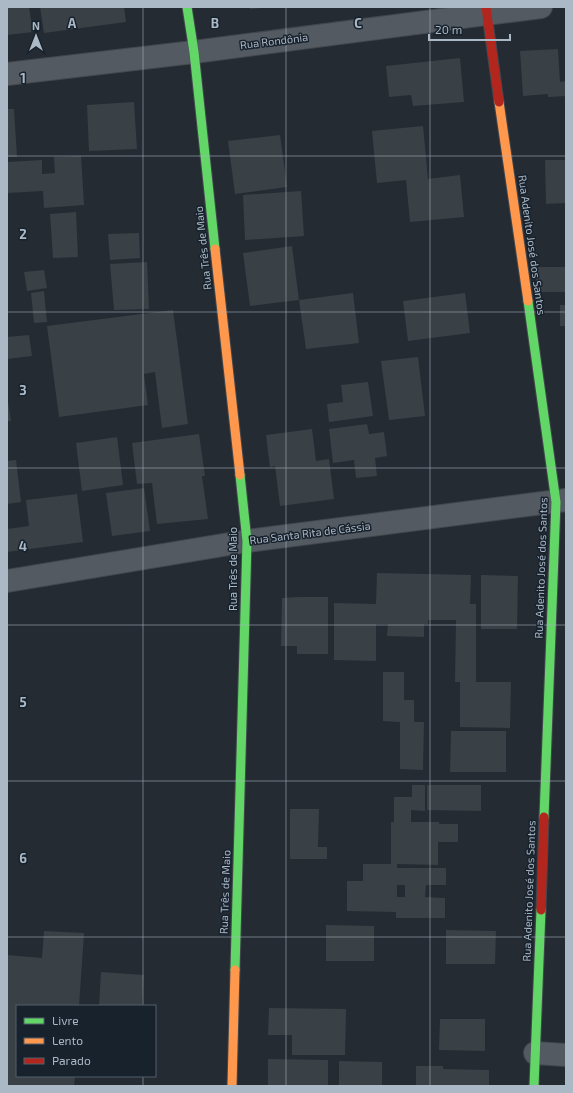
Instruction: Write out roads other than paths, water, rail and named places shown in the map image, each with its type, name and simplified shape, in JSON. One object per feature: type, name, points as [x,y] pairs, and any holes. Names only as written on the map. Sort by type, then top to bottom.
[{"type":"street","name":"Rua Três de Maio","points":[[187,7],[194,52],[247,541],[232,1086]]},
{"type":"street","name":"Rua Rondônia","points":[[7,74],[194,52],[486,10],[541,7]]},
{"type":"street","name":"Rua Adenito José dos Santos","points":[[486,10],[561,501],[534,1086]]},
{"type":"street","name":"Rua Santa Rita de Cássia","points":[[7,581],[247,541],[561,501]]},
{"type":"street","points":[[535,1053],[566,1055]]}]
